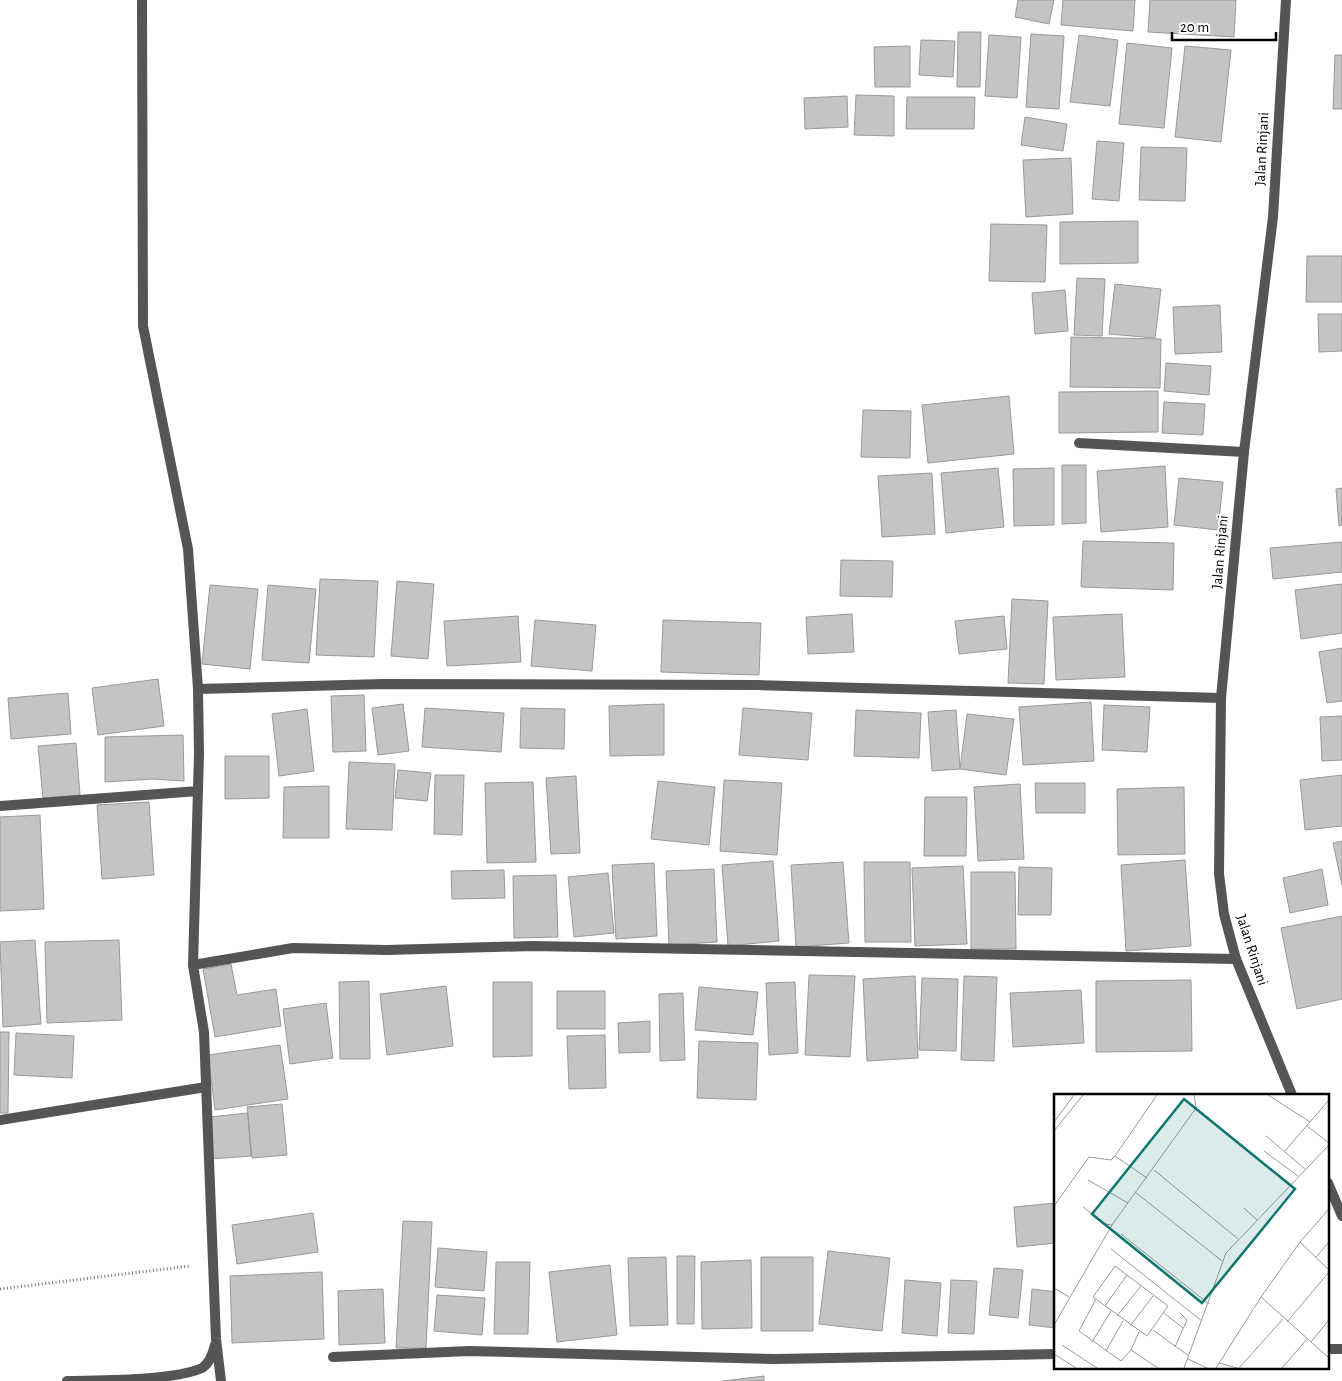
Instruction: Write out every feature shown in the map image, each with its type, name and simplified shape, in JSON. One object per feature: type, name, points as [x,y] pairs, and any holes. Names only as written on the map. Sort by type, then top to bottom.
[{"type":"street","points":[[142,0],[143,326],[188,549],[198,689],[198,790],[193,965],[204,1032],[216,1339],[221,1381]]},
{"type":"street","name":"Jalan Rinjani","points":[[1286,0],[1273,216],[1244,452],[1221,698],[1219,874],[1224,914],[1236,959],[1292,1094]]},
{"type":"street","points":[[1079,443],[1244,452]]},
{"type":"street","points":[[198,689],[383,684],[757,685],[1221,698]]},
{"type":"street","points":[[0,806],[198,790]]},
{"type":"street","points":[[193,965],[293,948],[387,950],[532,946],[1236,959]]},
{"type":"street","points":[[0,1120],[206,1088]]},
{"type":"street","points":[[1330,1188],[1342,1216]]},
{"type":"street","points":[[67,1381],[158,1379],[180,1375],[203,1368],[212,1356],[216,1339]]},
{"type":"street","points":[[333,1357],[469,1350],[775,1359],[1054,1354]]},
{"type":"path","points":[[0,1289],[214,1262]]},
{"type":"building","points":[[1018,0],[1054,0],[1049,24],[1015,17]]},
{"type":"building","points":[[1063,0],[1135,0],[1133,31],[1061,25]]},
{"type":"building","points":[[1150,0],[1236,0],[1234,37],[1148,32]]},
{"type":"building","points":[[958,32],[981,32],[980,87],[957,87]]},
{"type":"building","points":[[1031,34],[1064,36],[1059,109],[1026,107]]},
{"type":"building","points":[[989,35],[1021,37],[1017,98],[985,96]]},
{"type":"building","points":[[1079,35],[1118,40],[1110,106],[1070,102]]},
{"type":"building","points":[[921,40],[955,41],[953,77],[919,75]]},
{"type":"building","points":[[1127,43],[1172,48],[1164,128],[1119,124]]},
{"type":"building","points":[[910,46],[910,87],[875,87],[874,47]]},
{"type":"building","points":[[1185,46],[1231,50],[1221,142],[1175,137]]},
{"type":"building","points":[[1335,55],[1342,55],[1342,109],[1333,109]]},
{"type":"building","points":[[856,95],[894,96],[894,136],[854,135]]},
{"type":"building","points":[[847,96],[848,127],[805,129],[804,98]]},
{"type":"building","points":[[907,97],[975,97],[974,129],[906,129]]},
{"type":"building","points":[[1025,117],[1067,124],[1063,151],[1021,145]]},
{"type":"building","points":[[1097,141],[1124,143],[1119,201],[1092,199]]},
{"type":"building","points":[[1141,147],[1187,148],[1185,201],[1139,200]]},
{"type":"building","points":[[1071,158],[1073,214],[1026,217],[1023,160]]},
{"type":"building","points":[[1138,221],[1138,263],[1060,264],[1060,222]]},
{"type":"building","points":[[991,224],[1047,225],[1045,282],[989,281]]},
{"type":"building","points":[[1307,256],[1342,256],[1342,302],[1306,302]]},
{"type":"building","points":[[1077,278],[1105,279],[1102,336],[1074,335]]},
{"type":"building","points":[[1115,284],[1161,289],[1155,338],[1109,334]]},
{"type":"building","points":[[1065,290],[1068,331],[1035,334],[1032,293]]},
{"type":"building","points":[[1220,305],[1222,352],[1175,354],[1173,307]]},
{"type":"building","points":[[1318,314],[1342,314],[1342,351],[1319,352]]},
{"type":"building","points":[[1071,337],[1161,339],[1160,388],[1070,387]]},
{"type":"building","points":[[1166,363],[1211,366],[1209,395],[1164,391]]},
{"type":"building","points":[[1158,391],[1158,432],[1059,433],[1059,392]]},
{"type":"building","points":[[1009,396],[1014,454],[928,463],[922,405]]},
{"type":"building","points":[[1164,402],[1205,404],[1203,435],[1162,433]]},
{"type":"building","points":[[863,410],[911,411],[910,458],[861,457]]},
{"type":"building","points":[[1062,465],[1086,465],[1086,523],[1062,524]]},
{"type":"building","points":[[1165,466],[1168,527],[1101,532],[1097,471]]},
{"type":"building","points":[[998,468],[1004,527],[946,533],[941,473]]},
{"type":"building","points":[[1054,468],[1054,525],[1014,526],[1013,469]]},
{"type":"building","points":[[932,473],[935,534],[882,537],[878,476]]},
{"type":"building","points":[[1179,478],[1223,482],[1218,530],[1174,525]]},
{"type":"building","points":[[1342,488],[1342,525],[1339,526],[1336,489]]},
{"type":"building","points":[[1083,541],[1174,543],[1173,590],[1081,587]]},
{"type":"building","points":[[1342,542],[1342,572],[1273,579],[1270,548]]},
{"type":"building","points":[[841,560],[893,561],[892,597],[840,596]]},
{"type":"building","points":[[320,579],[378,581],[374,657],[316,655]]},
{"type":"building","points":[[397,581],[434,584],[428,659],[391,656]]},
{"type":"building","points":[[1342,584],[1342,633],[1301,639],[1295,590]]},
{"type":"building","points":[[210,585],[258,589],[250,669],[202,664]]},
{"type":"building","points":[[268,585],[316,589],[309,663],[262,660]]},
{"type":"building","points":[[1012,599],[1048,601],[1044,684],[1008,683]]},
{"type":"building","points":[[852,614],[854,652],[808,654],[806,617]]},
{"type":"building","points":[[1122,614],[1125,677],[1056,680],[1053,617]]},
{"type":"building","points":[[518,616],[521,662],[447,666],[444,621]]},
{"type":"building","points":[[1004,616],[1007,649],[959,654],[955,621]]},
{"type":"building","points":[[535,620],[596,625],[592,671],[531,666]]},
{"type":"building","points":[[663,620],[761,623],[759,675],[661,672]]},
{"type":"building","points":[[1342,648],[1342,701],[1327,703],[1319,652]]},
{"type":"building","points":[[158,679],[164,726],[98,735],[92,688]]},
{"type":"building","points":[[68,693],[71,734],[11,739],[8,698]]},
{"type":"building","points":[[364,695],[366,751],[333,752],[331,696]]},
{"type":"building","points":[[1091,702],[1094,761],[1023,765],[1019,707]]},
{"type":"building","points":[[403,704],[409,751],[378,755],[372,708]]},
{"type":"building","points":[[664,704],[664,755],[610,756],[609,706]]},
{"type":"building","points":[[1104,705],[1150,707],[1147,752],[1102,750]]},
{"type":"building","points":[[425,708],[504,713],[501,752],[422,747]]},
{"type":"building","points":[[521,708],[565,709],[564,749],[520,748]]},
{"type":"building","points":[[743,708],[812,713],[808,760],[739,755]]},
{"type":"building","points":[[307,709],[314,771],[279,776],[272,714]]},
{"type":"building","points":[[856,710],[921,713],[919,758],[854,756]]},
{"type":"building","points":[[956,710],[960,769],[932,771],[928,712]]},
{"type":"building","points":[[967,714],[1014,719],[1006,775],[960,769]]},
{"type":"building","points":[[1342,716],[1342,760],[1322,761],[1320,717]]},
{"type":"building","points":[[183,735],[184,781],[153,779],[105,782],[105,737]]},
{"type":"building","points":[[76,743],[80,795],[43,798],[38,746]]},
{"type":"building","points":[[225,756],[269,756],[269,798],[225,799]]},
{"type":"building","points":[[349,762],[395,764],[392,830],[346,829]]},
{"type":"building","points":[[398,770],[431,773],[427,801],[395,798]]},
{"type":"building","points":[[435,775],[464,775],[462,835],[434,834]]},
{"type":"building","points":[[1342,775],[1342,826],[1305,830],[1300,780]]},
{"type":"building","points":[[576,776],[580,853],[551,854],[546,778]]},
{"type":"building","points":[[724,780],[782,783],[777,855],[720,851]]},
{"type":"building","points":[[658,781],[715,787],[709,845],[651,839]]},
{"type":"building","points":[[533,782],[536,862],[487,863],[485,783]]},
{"type":"building","points":[[1035,783],[1085,783],[1085,813],[1036,813]]},
{"type":"building","points":[[1020,784],[1024,859],[978,861],[974,787]]},
{"type":"building","points":[[329,786],[329,838],[283,838],[284,787]]},
{"type":"building","points":[[1184,787],[1185,854],[1118,855],[1117,789]]},
{"type":"building","points":[[925,797],[967,797],[966,856],[924,856]]},
{"type":"building","points":[[149,802],[154,875],[102,879],[97,805]]},
{"type":"building","points":[[40,815],[44,909],[0,911],[0,817]]},
{"type":"building","points":[[1342,841],[1342,885],[1333,843]]},
{"type":"building","points":[[1185,860],[1191,946],[1126,951],[1121,865]]},
{"type":"building","points":[[773,861],[779,941],[728,946],[722,865]]},
{"type":"building","points":[[843,862],[849,943],[796,947],[791,865]]},
{"type":"building","points":[[864,862],[910,862],[911,942],[865,942]]},
{"type":"building","points":[[654,863],[657,936],[616,939],[612,865]]},
{"type":"building","points":[[963,866],[967,944],[915,946],[912,868]]},
{"type":"building","points":[[1019,867],[1052,868],[1051,915],[1018,915]]},
{"type":"building","points":[[714,869],[717,942],[669,945],[666,871]]},
{"type":"building","points":[[1322,869],[1328,905],[1290,913],[1283,878]]},
{"type":"building","points":[[504,870],[505,898],[452,899],[451,871]]},
{"type":"building","points":[[971,872],[1015,872],[1016,949],[971,949]]},
{"type":"building","points":[[608,873],[614,933],[574,937],[568,877]]},
{"type":"building","points":[[556,875],[558,937],[514,938],[513,876]]},
{"type":"building","points":[[1342,916],[1342,999],[1297,1009],[1281,928]]},
{"type":"building","points":[[35,940],[41,1024],[3,1027],[0,942]]},
{"type":"building","points":[[119,940],[122,1020],[47,1023],[45,942]]},
{"type":"building","points":[[231,964],[237,995],[276,989],[281,1026],[215,1037],[203,969]]},
{"type":"building","points":[[809,975],[855,976],[850,1057],[805,1055]]},
{"type":"building","points":[[915,976],[918,1058],[867,1061],[863,979]]},
{"type":"building","points":[[964,976],[997,977],[994,1061],[961,1060]]},
{"type":"building","points":[[922,978],[958,979],[956,1051],[919,1050]]},
{"type":"building","points":[[1191,980],[1192,1051],[1096,1052],[1096,981]]},
{"type":"building","points":[[369,981],[370,1059],[340,1059],[339,982]]},
{"type":"building","points":[[493,982],[532,982],[532,1056],[493,1057]]},
{"type":"building","points":[[795,982],[798,1053],[769,1055],[766,983]]},
{"type":"building","points":[[446,986],[453,1046],[387,1055],[380,994]]},
{"type":"building","points":[[699,987],[758,992],[753,1035],[695,1030]]},
{"type":"building","points":[[1081,990],[1084,1043],[1013,1047],[1010,993]]},
{"type":"building","points":[[557,991],[605,991],[605,1029],[557,1029]]},
{"type":"building","points":[[683,993],[685,1060],[660,1061],[659,994]]},
{"type":"building","points":[[326,1003],[333,1058],[290,1064],[283,1009]]},
{"type":"building","points":[[650,1021],[650,1052],[619,1053],[618,1023]]},
{"type":"building","points":[[0,1032],[9,1032],[8,1113],[0,1113]]},
{"type":"building","points":[[16,1033],[74,1036],[72,1078],[14,1075]]},
{"type":"building","points":[[605,1035],[606,1088],[569,1089],[567,1036]]},
{"type":"building","points":[[699,1041],[758,1043],[756,1100],[697,1098]]},
{"type":"building","points":[[280,1045],[288,1099],[215,1110],[208,1055]]},
{"type":"building","points":[[282,1104],[287,1155],[252,1158],[247,1107]]},
{"type":"building","points":[[248,1113],[251,1156],[211,1159],[209,1117]]},
{"type":"building","points":[[1054,1203],[1054,1243],[1017,1247],[1014,1207]]},
{"type":"building","points":[[313,1213],[318,1252],[237,1264],[232,1225]]},
{"type":"building","points":[[403,1221],[432,1222],[426,1348],[396,1348]]},
{"type":"building","points":[[438,1248],[487,1252],[484,1291],[435,1287]]},
{"type":"building","points":[[828,1251],[890,1258],[882,1331],[819,1324]]},
{"type":"building","points":[[677,1256],[695,1256],[694,1324],[677,1324]]},
{"type":"building","points":[[666,1257],[668,1325],[630,1326],[628,1258]]},
{"type":"building","points":[[761,1257],[813,1257],[813,1331],[761,1331]]},
{"type":"building","points":[[751,1260],[752,1328],[702,1329],[701,1262]]},
{"type":"building","points":[[496,1262],[530,1262],[528,1334],[494,1334]]},
{"type":"building","points":[[610,1265],[617,1335],[557,1342],[549,1272]]},
{"type":"building","points":[[994,1268],[1023,1270],[1018,1318],[989,1315]]},
{"type":"building","points":[[322,1272],[324,1339],[232,1343],[230,1276]]},
{"type":"building","points":[[905,1280],[941,1283],[937,1336],[902,1333]]},
{"type":"building","points":[[951,1280],[977,1281],[974,1334],[948,1333]]},
{"type":"building","points":[[383,1289],[385,1343],[339,1345],[338,1291]]},
{"type":"building","points":[[1032,1289],[1054,1292],[1054,1328],[1029,1325]]},
{"type":"building","points":[[437,1295],[485,1298],[482,1335],[434,1331]]},
{"type":"building","points":[[764,1376],[764,1381],[723,1381]]}]
